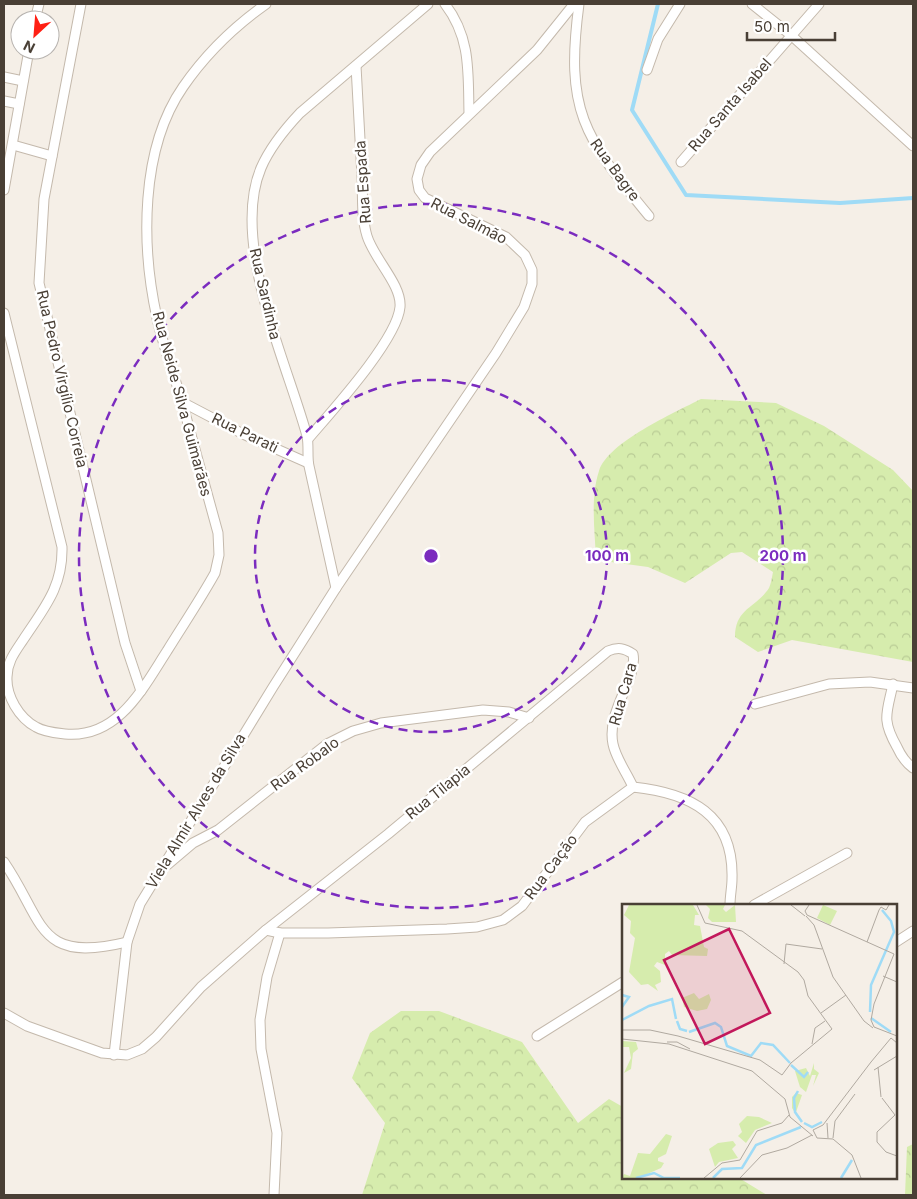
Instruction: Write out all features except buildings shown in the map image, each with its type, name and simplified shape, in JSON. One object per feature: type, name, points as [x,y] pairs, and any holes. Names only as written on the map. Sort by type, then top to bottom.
[{"type":"street","name":"Rua Pedro Virgílio Correia","points":[[81,4],[44,199],[39,283],[125,643],[141,691]]},
{"type":"street","name":"Rua Neide Silva Guimarães","points":[[6,659],[6,679],[11,699],[21,716],[36,728],[56,734],[74,735],[93,732],[110,724],[125,712],[141,691],[215,573],[219,555],[218,533],[157,317],[150,272],[147,204],[153,162],[166,118],[183,87],[215,47],[266,4]]},
{"type":"street","name":"Rua Sardinha","points":[[336,588],[308,463],[308,439],[262,290],[252,236],[254,202],[260,170],[282,132],[300,113],[428,4]]},
{"type":"street","points":[[445,4],[456,19],[465,42],[469,113]]},
{"type":"street","name":"Rua Salmão","points":[[336,588],[496,353],[524,307],[532,284],[532,270],[525,255],[506,237],[437,206],[425,198],[419,190],[417,179],[421,166],[430,152],[469,113],[537,50],[574,4]]},
{"type":"street","name":"Rua Bagre","points":[[579,4],[574,41],[573,72],[579,110],[590,137],[610,168],[650,216]]},
{"type":"street","points":[[647,70],[658,39],[680,4]]},
{"type":"street","points":[[752,4],[792,36],[913,146]]},
{"type":"street","name":"Rua Santa Isabel","points":[[681,162],[819,4]]},
{"type":"street","points":[[4,190],[27,60]]},
{"type":"street","name":"Rua Espada","points":[[308,439],[341,401],[386,340],[396,323],[400,307],[400,294],[374,253],[364,222],[356,66]]},
{"type":"street","points":[[4,77],[23,81]]},
{"type":"street","points":[[4,101],[19,104]]},
{"type":"street","points":[[13,145],[52,156]]},
{"type":"street","points":[[4,313],[62,547],[62,568],[57,584],[6,659]]},
{"type":"street","name":"Rua Parati","points":[[182,402],[245,435],[308,463]]},
{"type":"street","name":"Viela Almir Alves da Silva","points":[[114,1055],[127,942],[140,904],[236,744],[336,588]]},
{"type":"street","name":"Rua Cara","points":[[608,651],[616,647],[626,648],[634,654],[635,662],[618,705],[612,732],[613,745],[633,787]]},
{"type":"street","name":"Rua Tilapia","points":[[114,1055],[126,1055],[142,1049],[156,1037],[202,987],[266,930],[388,834],[608,651]]},
{"type":"street","points":[[755,704],[830,684],[870,682],[913,688]]},
{"type":"street","points":[[893,684],[886,717],[887,729],[904,761],[913,768]]},
{"type":"street","name":"Rua Robalo","points":[[163,868],[193,843],[218,830],[328,744],[353,731],[381,723],[483,710],[509,712],[529,718]]},
{"type":"street","points":[[633,787],[680,795],[704,810],[721,827],[730,853],[732,878],[730,904]]},
{"type":"street","name":"Rua Cação","points":[[266,930],[280,932],[447,929],[477,927],[503,920],[522,906],[586,822],[633,787]]},
{"type":"street","points":[[756,904],[847,853]]},
{"type":"street","points":[[4,862],[39,926],[61,944],[76,948],[98,948],[127,942]]},
{"type":"street","points":[[897,941],[913,931]]},
{"type":"street","points":[[274,1195],[276,1133],[261,1049],[260,1020],[267,977],[280,932]]},
{"type":"street","points":[[537,1036],[622,983]]},
{"type":"street","points":[[4,1013],[27,1026],[114,1055]]},
{"type":"green space","points":[[701,399],[776,403],[824,426],[893,470],[913,491],[913,662],[792,640],[758,652],[735,637],[736,627],[742,614],[764,595],[769,588],[773,572],[742,552],[731,553],[685,583],[648,567],[596,560],[595,492],[599,471],[605,460],[615,449],[643,429]]},
{"type":"green space","points":[[401,1011],[439,1011],[522,1042],[578,1123],[609,1099],[622,1106],[622,1179],[741,1179],[767,1195],[362,1195],[385,1123],[352,1078],[370,1033]]},
{"type":"green space","points":[[913,1144],[913,1195],[905,1195],[907,1147]]},
{"type":"waterway","points":[[658,4],[632,110],[686,195],[840,203],[913,198]]}]
